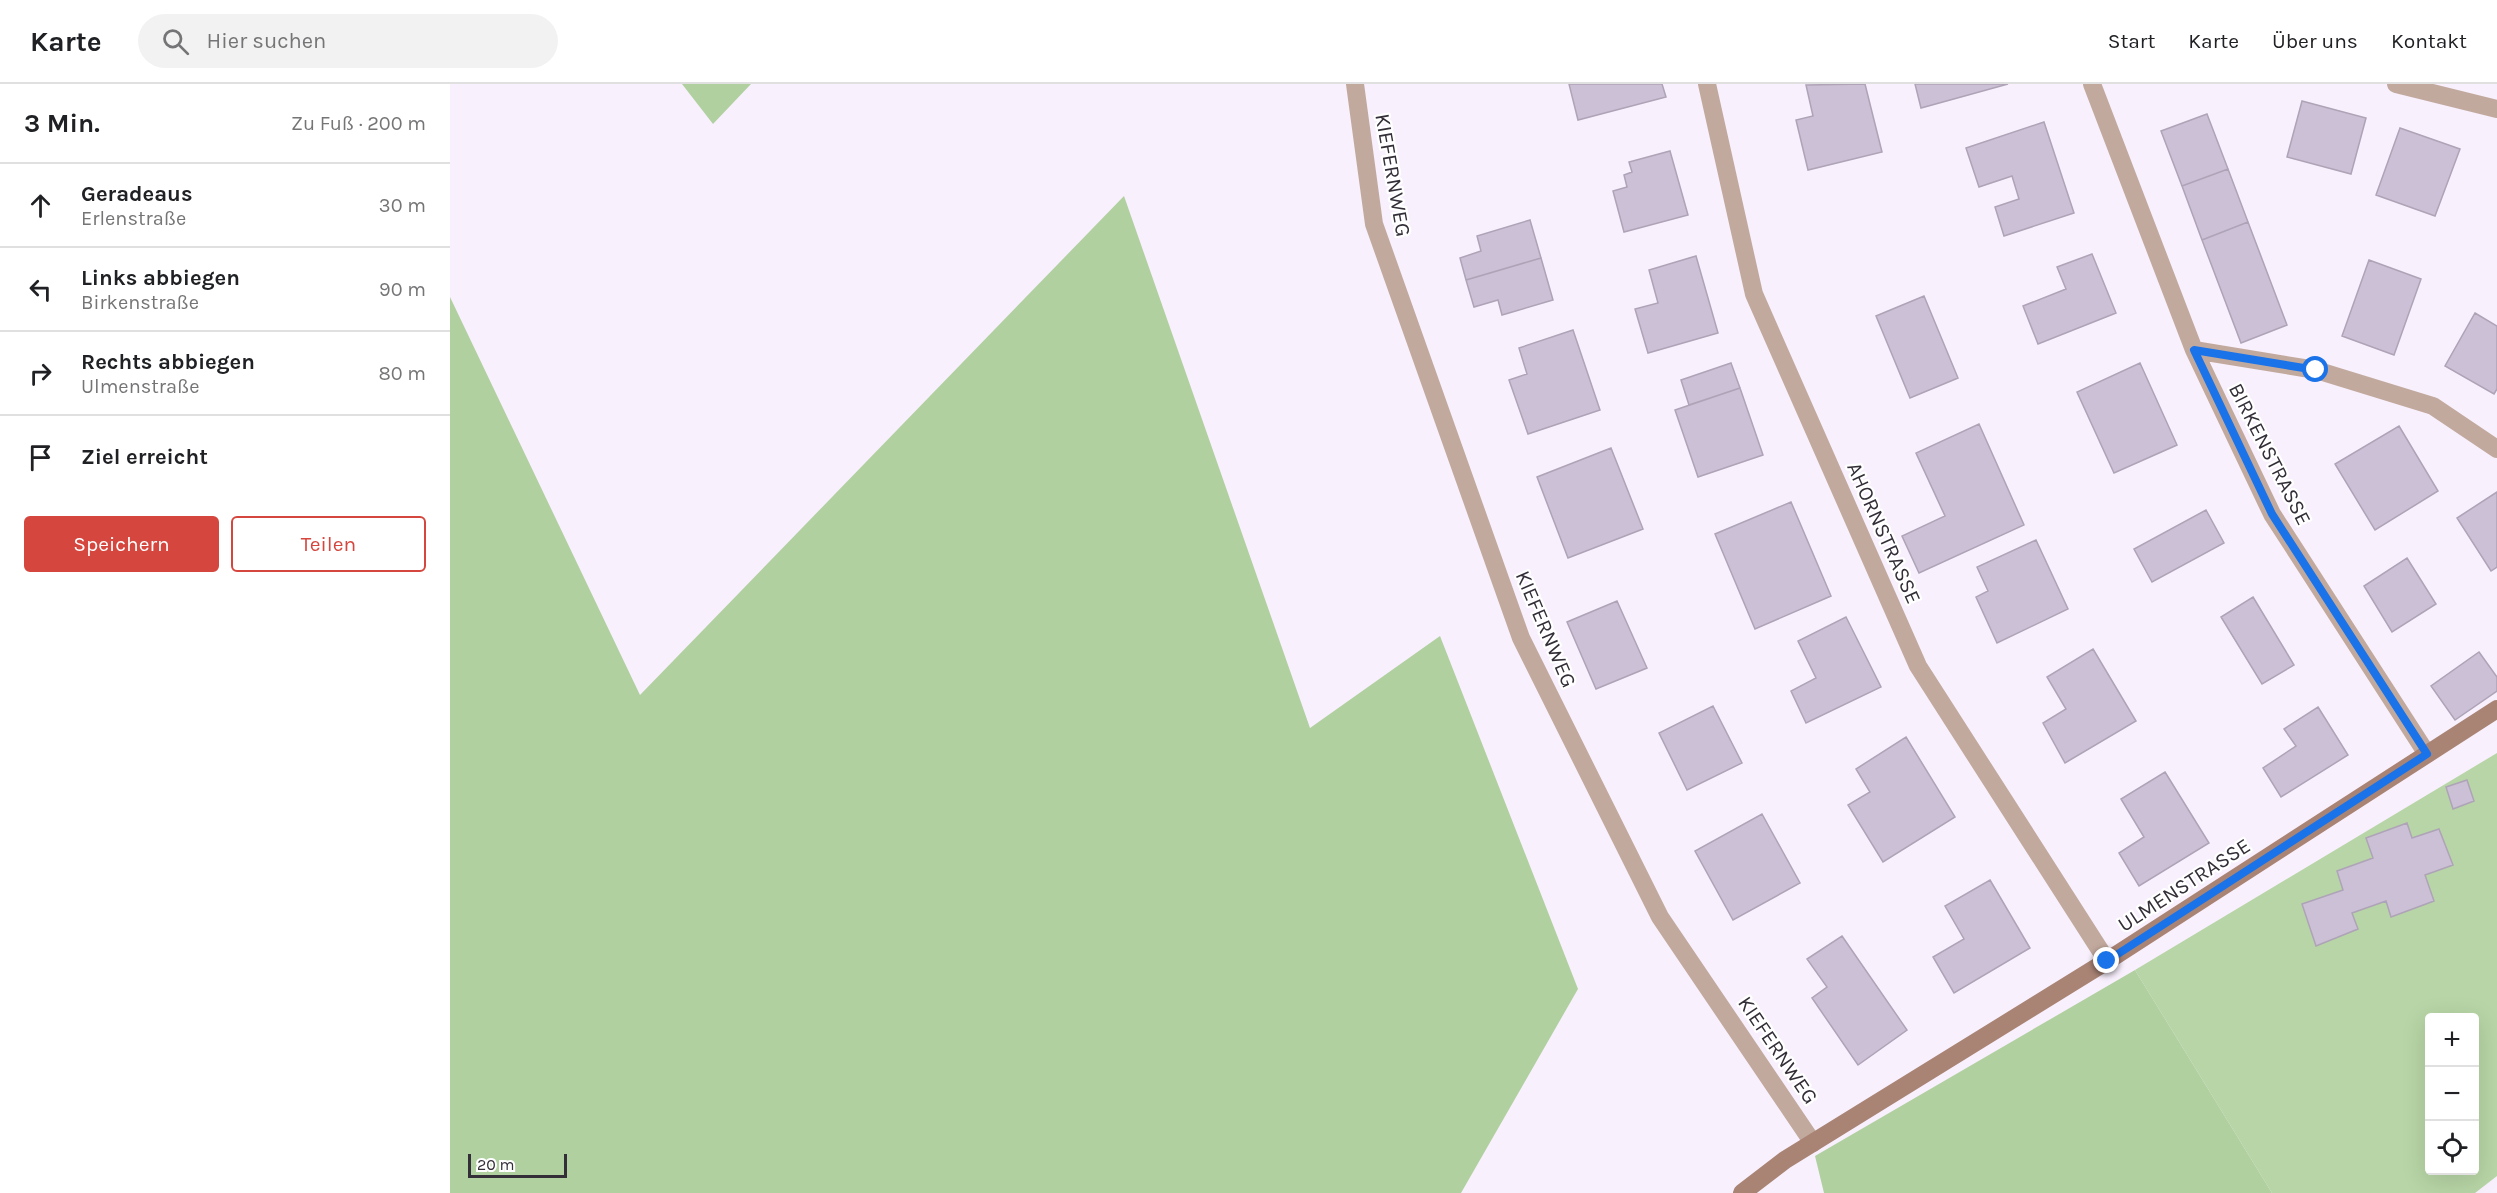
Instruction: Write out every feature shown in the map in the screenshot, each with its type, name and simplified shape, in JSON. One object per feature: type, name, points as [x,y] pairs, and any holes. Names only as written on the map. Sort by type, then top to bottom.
[{"type":"street","name":"KIEFERNWEG","points":[[1355,84],[1374,224],[1521,638],[1660,916],[1813,1143]]},
{"type":"street","name":"AHORNSTRASSE","points":[[1707,84],[1754,294],[1918,666],[2107,961]]},
{"type":"street","name":"BIRKENSTRASSE","points":[[2092,84],[2194,350],[2272,514],[2427,754]]},
{"type":"street","points":[[2396,84],[2497,110]]},
{"type":"street","points":[[2194,350],[2316,370],[2433,406],[2497,449]]},
{"type":"street","name":"ULMENSTRASSE","points":[[1742,1193],[1785,1160],[2107,961],[2497,709]]},
{"type":"green space","points":[[682,84],[751,84],[713,124]]},
{"type":"green space","points":[[1124,196],[1310,728],[1440,636],[1578,989],[1461,1193],[450,1193],[450,297],[640,695]]},
{"type":"green space","points":[[2497,753],[2497,1176],[2475,1193],[2272,1193],[2135,970]]},
{"type":"green space","points":[[2135,970],[2272,1193],[1824,1193],[1815,1156]]},
{"type":"building","points":[[1569,84],[1662,84],[1666,97],[1578,120]]},
{"type":"building","points":[[1865,84],[1882,152],[1808,170],[1796,120],[1813,116],[1806,85]]},
{"type":"building","points":[[1915,84],[2008,84],[1921,108]]},
{"type":"building","points":[[2302,101],[2366,118],[2351,174],[2287,157]]},
{"type":"building","points":[[2207,114],[2228,169],[2182,186],[2161,131]]},
{"type":"building","points":[[2044,122],[2074,213],[2004,236],[1995,207],[2019,199],[2012,176],[1979,187],[1966,148]]},
{"type":"building","points":[[2400,128],[2460,149],[2435,216],[2376,195]]},
{"type":"building","points":[[1670,151],[1688,215],[1624,232],[1613,191],[1627,187],[1624,175],[1632,172],[1629,162]]},
{"type":"building","points":[[2228,169],[2248,222],[2202,240],[2182,186]]},
{"type":"building","points":[[1530,220],[1541,258],[1466,280],[1460,258],[1481,251],[1477,236]]},
{"type":"building","points":[[2248,222],[2287,325],[2241,343],[2202,240]]},
{"type":"building","points":[[2092,254],[2116,313],[2038,344],[2023,306],[2066,289],[2057,267]]},
{"type":"building","points":[[1696,256],[1718,333],[1648,353],[1635,309],[1658,303],[1649,270]]},
{"type":"building","points":[[1541,258],[1553,300],[1502,315],[1498,300],[1474,307],[1466,280]]},
{"type":"building","points":[[2369,260],[2421,279],[2394,355],[2342,336]]},
{"type":"building","points":[[1924,296],[1958,378],[1910,398],[1876,316]]},
{"type":"building","points":[[2475,313],[2497,326],[2497,389],[2494,394],[2445,366]]},
{"type":"building","points":[[1573,330],[1600,410],[1528,434],[1509,380],[1527,374],[1519,348]]},
{"type":"building","points":[[1731,363],[1740,388],[1689,405],[1681,380]]},
{"type":"building","points":[[2140,363],[2177,445],[2114,473],[2077,392]]},
{"type":"building","points":[[1740,388],[1763,455],[1698,477],[1675,410]]},
{"type":"building","points":[[1979,424],[2024,525],[1919,573],[1902,536],[1945,516],[1916,453]]},
{"type":"building","points":[[2399,426],[2438,491],[2375,530],[2335,464]]},
{"type":"building","points":[[1611,448],[1643,529],[1568,558],[1537,477]]},
{"type":"building","points":[[2497,492],[2497,567],[2491,571],[2457,518]]},
{"type":"building","points":[[1791,502],[1831,596],[1755,629],[1715,534]]},
{"type":"building","points":[[2206,510],[2224,543],[2152,582],[2134,549]]},
{"type":"building","points":[[2036,540],[2068,609],[1997,643],[1976,597],[1988,591],[1977,567]]},
{"type":"building","points":[[2407,558],[2436,604],[2392,632],[2364,586]]},
{"type":"building","points":[[2253,597],[2294,665],[2262,684],[2221,617]]},
{"type":"building","points":[[1617,601],[1647,668],[1596,689],[1567,622]]},
{"type":"building","points":[[1846,617],[1881,687],[1806,723],[1791,691],[1816,678],[1798,641]]},
{"type":"building","points":[[2093,649],[2136,721],[2065,763],[2043,723],[2066,709],[2047,677]]},
{"type":"building","points":[[2479,652],[2497,677],[2497,691],[2455,720],[2431,686]]},
{"type":"building","points":[[1713,706],[1742,763],[1687,790],[1659,733]]},
{"type":"building","points":[[2318,707],[2348,755],[2281,797],[2263,768],[2296,746],[2284,729]]},
{"type":"building","points":[[1906,737],[1955,817],[1883,862],[1848,805],[1870,792],[1856,769]]},
{"type":"building","points":[[2165,772],[2209,843],[2139,886],[2119,853],[2144,837],[2121,799]]},
{"type":"building","points":[[2467,780],[2474,801],[2453,809],[2446,787]]},
{"type":"building","points":[[1762,814],[1800,883],[1733,920],[1695,851]]},
{"type":"building","points":[[2407,823],[2412,838],[2439,829],[2453,865],[2425,875],[2434,901],[2391,917],[2386,901],[2352,913],[2358,929],[2316,946],[2302,904],[2343,890],[2337,871],[2373,858],[2366,838]]},
{"type":"building","points":[[1990,880],[2030,948],[1954,993],[1933,957],[1964,939],[1945,906]]},
{"type":"building","points":[[1842,936],[1907,1030],[1858,1065],[1812,998],[1827,987],[1807,959]]},
{"type":"route","points":[[2107,961],[2427,754],[2272,514],[2194,350],[2316,370]]}]
